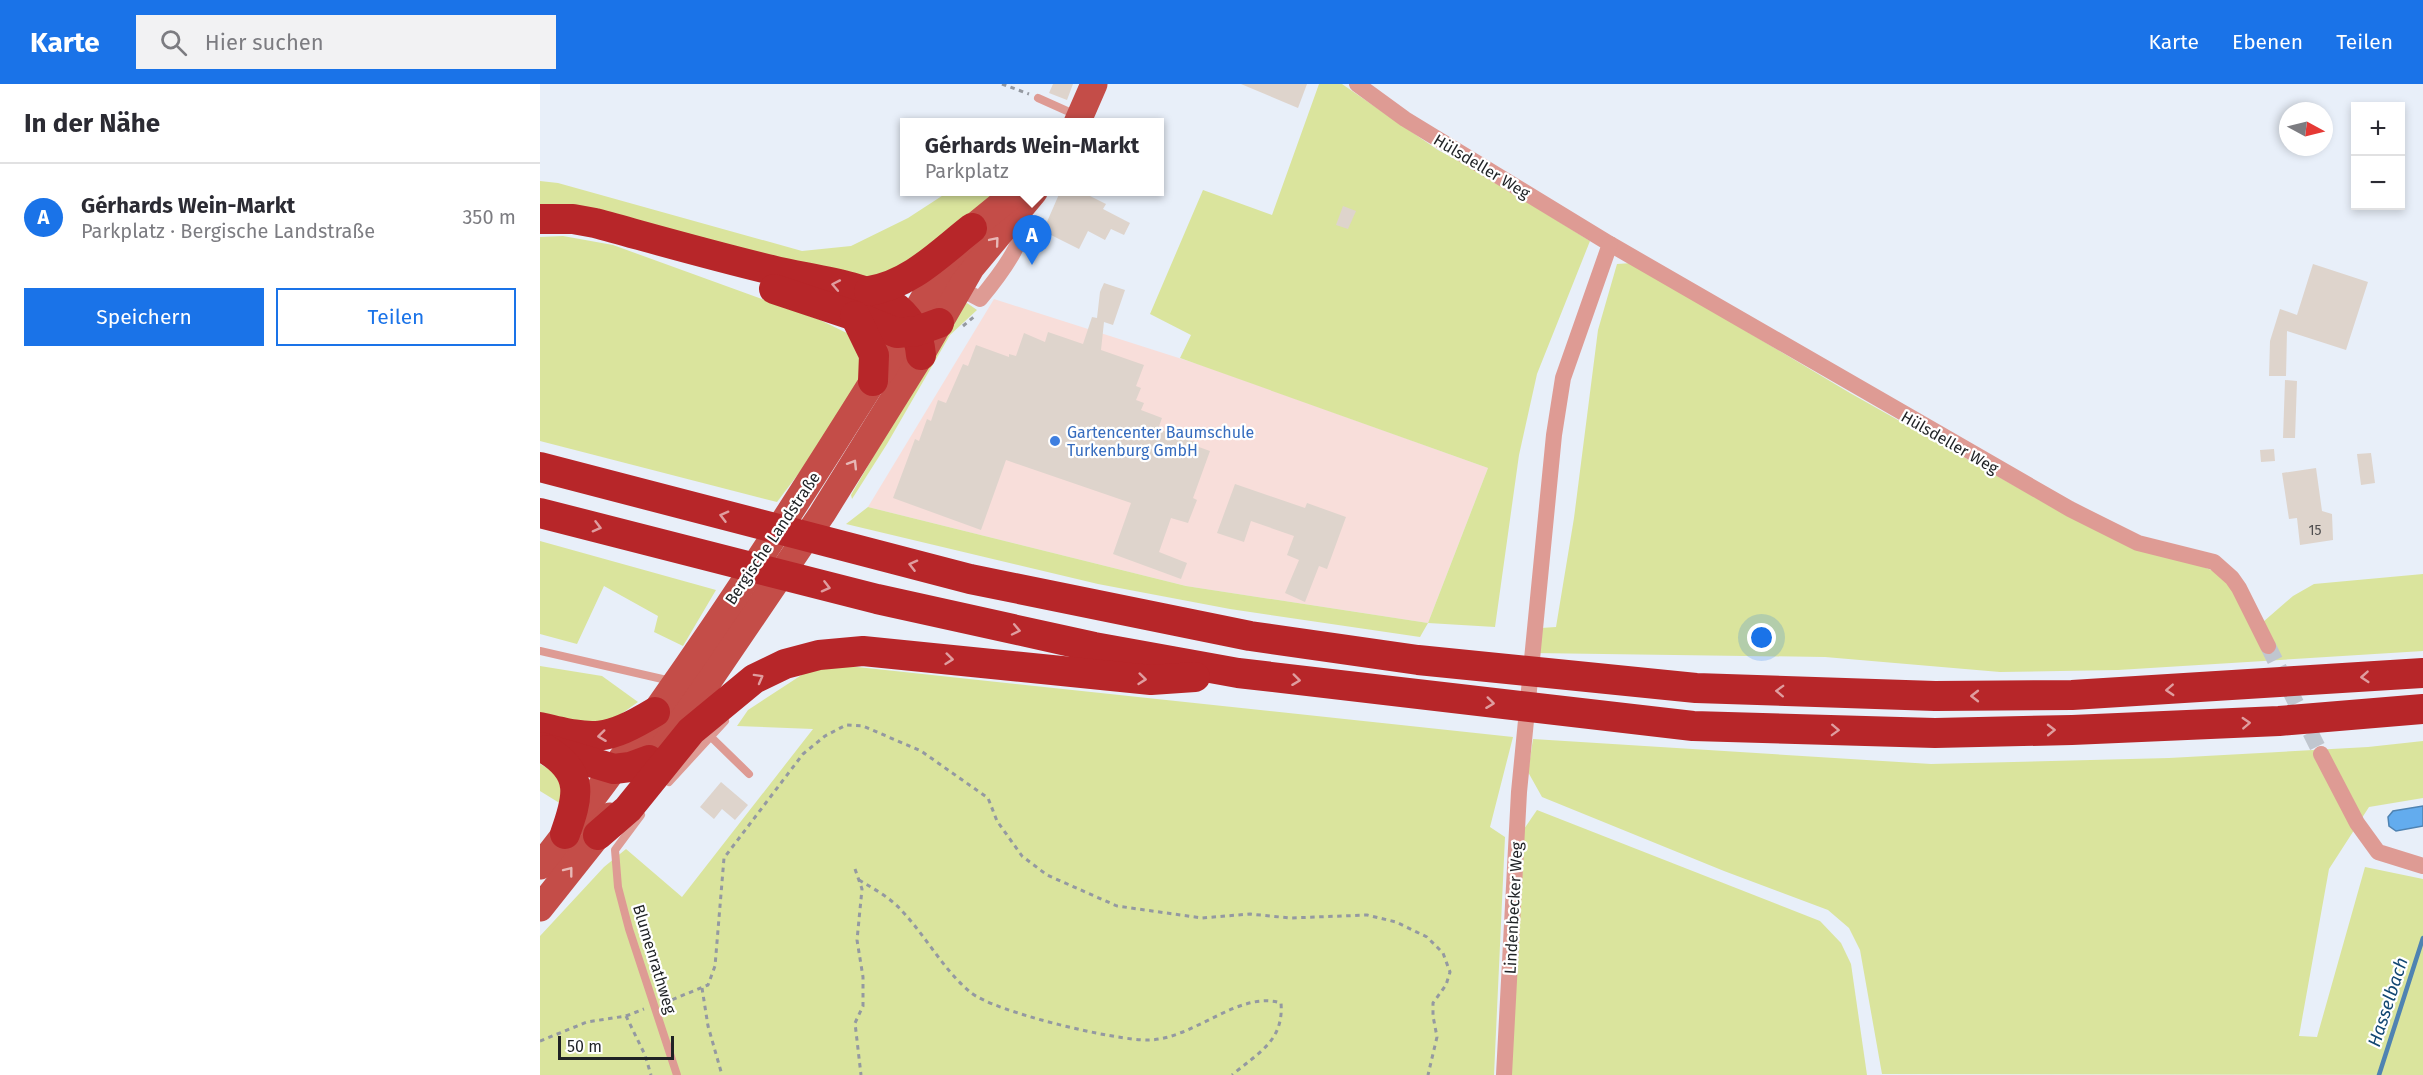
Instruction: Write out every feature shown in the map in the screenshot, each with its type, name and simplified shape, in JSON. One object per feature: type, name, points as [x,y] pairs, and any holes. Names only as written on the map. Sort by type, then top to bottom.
[{"type":"highway","points":[[540,219],[595,223],[771,270],[862,303],[912,275],[967,235]]},
{"type":"highway","points":[[540,229],[574,231],[634,243],[862,303],[892,304],[918,333]]},
{"type":"highway","points":[[862,303],[874,355],[873,381]]},
{"type":"highway","points":[[540,467],[970,579],[1250,636],[1418,660],[1696,688],[1935,696],[2072,695],[2423,672]]},
{"type":"highway","points":[[540,513],[877,599],[1094,647],[1238,674],[1693,726],[1935,733],[2279,721],[2423,709]]},
{"type":"highway","points":[[606,843],[628,809],[692,730],[754,679],[785,664],[819,655],[863,651],[1151,680],[1238,674]]},
{"type":"highway","points":[[542,741],[600,737],[667,716]]},
{"type":"highway","points":[[542,741],[614,769],[630,767],[649,760]]},
{"type":"highway","points":[[542,741],[564,762],[572,773],[575,784],[574,810],[565,834]]},
{"type":"main road","points":[[1079,118],[1094,84]]},
{"type":"main road","name":"Bergische Landstraße","points":[[540,866],[614,769],[667,716],[693,681],[763,603],[822,514],[918,333],[941,268],[967,235],[1010,204],[1026,196]]},
{"type":"main road","name":"Bergische Landstraße","points":[[693,681],[734,595],[794,507],[873,381],[959,288],[1010,204]]},
{"type":"main road","points":[[959,288],[953,282],[952,274],[967,235]]},
{"type":"main road","name":"Bergische Landstraße","points":[[540,908],[606,843],[649,760],[667,716]]},
{"type":"street","name":"Hülsdeller Weg","points":[[1357,84],[1405,119],[1610,244],[2070,509],[2138,543],[2171,554],[2214,562],[2240,588],[2268,646]]},
{"type":"street","name":"Lindenbecker Weg","points":[[1504,1075],[1523,741],[1554,435],[1563,378],[1610,244]]},
{"type":"street","points":[[2321,754],[2357,823],[2378,852],[2423,866]]},
{"type":"lane","points":[[1038,98],[1074,118]]},
{"type":"lane","points":[[540,651],[693,681]]},
{"type":"lane","points":[[663,789],[729,716]]},
{"type":"lane","points":[[710,736],[749,774]]},
{"type":"lane","name":"Bergische Landstraße","points":[[606,843],[648,805]]},
{"type":"lane","name":"Blumenrathweg","points":[[606,843],[629,929],[677,1075]]},
{"type":"path","points":[[1002,84],[1038,98]]},
{"type":"path","points":[[722,1075],[708,1026],[702,988],[708,985],[715,966],[724,858],[803,754],[825,736],[846,725],[863,726],[921,751],[988,798],[997,821],[1022,856],[1047,875],[1117,906],[1202,918],[1250,914],[1290,918],[1367,915],[1396,922],[1427,937],[1443,953],[1450,972],[1446,985],[1433,1003],[1432,1016],[1437,1037],[1428,1075]]},
{"type":"path","points":[[855,868],[862,889],[856,940],[863,977],[863,1006],[855,1023],[861,1075]]},
{"type":"path","points":[[859,880],[902,910],[947,969],[972,994],[1049,1023],[1148,1040],[1169,1037],[1197,1028],[1248,1003],[1269,999],[1281,1003],[1282,1021],[1265,1049],[1232,1075]]},
{"type":"path","points":[[540,1041],[588,1022],[626,1016],[645,1055],[651,1075]]},
{"type":"shaded area","name":"Gartencenter Baumschule Turkenburg GmbH","points":[[994,299],[1207,367],[1488,468],[1428,623],[1186,586],[868,507]]},
{"type":"green space","points":[[1319,84],[1342,84],[1438,150],[1479,172],[1590,241],[1537,374],[1519,455],[1495,627],[1428,623],[1488,468],[1180,358],[1191,335],[1150,314],[1203,190],[1272,215]]},
{"type":"green space","points":[[540,181],[558,183],[802,251],[851,246],[908,218],[942,196],[998,196],[954,236],[874,284],[540,213]]},
{"type":"green space","points":[[563,236],[613,245],[820,320],[853,336],[863,372],[840,419],[777,502],[540,441],[540,237]]},
{"type":"green space","points":[[1632,263],[1850,393],[2068,516],[2214,571],[2228,582],[2264,648],[2263,622],[2293,596],[2314,584],[2423,574],[2423,651],[2118,670],[2000,672],[1825,657],[1533,653],[1541,628],[1556,627],[1574,518],[1598,330],[1617,264]]},
{"type":"green space","points":[[967,303],[977,310],[950,335],[887,444],[852,499],[851,495],[961,306]]},
{"type":"green space","points":[[868,507],[1186,586],[1428,623],[1420,637],[1230,609],[1098,584],[846,524]]},
{"type":"green space","points":[[540,541],[716,590],[683,646],[654,632],[658,616],[604,586],[577,644],[540,634]]},
{"type":"green space","points":[[820,663],[1513,737],[1490,827],[1505,837],[1494,1075],[540,1075],[540,936],[604,867],[626,849],[682,897],[813,729],[737,726],[748,710]]},
{"type":"green space","points":[[540,666],[602,676],[638,702],[600,729],[540,716]]},
{"type":"green space","points":[[1533,739],[1931,764],[2169,758],[2368,747],[2423,741],[2423,798],[2369,807],[2329,869],[2299,1036],[2317,1037],[2365,867],[2423,879],[2423,1075],[1882,1074],[1860,950],[1849,928],[1828,910],[1724,871],[1542,797],[1528,772]]},
{"type":"green space","points":[[540,764],[558,774],[566,807],[540,791]]},
{"type":"green space","points":[[1537,810],[1820,921],[1841,943],[1851,964],[1867,1075],[1511,1075],[1524,829]]},
{"type":"water","points":[[2423,806],[2423,826],[2396,831],[2389,826],[2388,817],[2393,811]]},
{"type":"building","points":[[1053,84],[1073,84],[1067,100],[1049,93]]},
{"type":"building","points":[[1241,84],[1307,84],[1298,108]]},
{"type":"building","points":[[1058,196],[1090,196],[1106,204],[1103,209],[1130,223],[1124,235],[1111,229],[1105,240],[1088,231],[1079,249],[1043,231]]},
{"type":"building","points":[[1343,206],[1356,211],[1348,229],[1336,225]]},
{"type":"building","points":[[2313,264],[2368,282],[2346,350],[2287,331],[2286,376],[2269,376],[2270,341],[2280,309],[2297,315]]},
{"type":"building","points":[[1104,283],[1125,290],[1113,325],[1104,322],[1101,350],[1144,365],[1136,386],[1141,388],[1136,400],[1144,403],[1141,410],[1162,418],[1158,429],[1198,443],[1196,446],[1210,451],[1193,498],[1197,500],[1188,523],[1171,518],[1159,552],[1187,563],[1181,579],[1113,554],[1131,503],[1006,460],[981,530],[893,498],[915,439],[919,441],[927,419],[931,421],[938,400],[946,403],[963,364],[968,366],[976,345],[1009,357],[1009,354],[1016,356],[1024,333],[1045,342],[1048,332],[1083,344],[1092,317],[1097,318],[1100,292]]},
{"type":"building","points":[[2285,380],[2297,381],[2295,438],[2283,438]]},
{"type":"building","points":[[2274,449],[2275,461],[2261,462],[2260,450]]},
{"type":"building","points":[[2371,453],[2375,483],[2361,485],[2357,454]]},
{"type":"building","points":[[2316,468],[2322,511],[2332,514],[2333,540],[2300,545],[2297,518],[2289,519],[2282,473]]},
{"type":"building","points":[[1235,484],[1305,508],[1307,503],[1346,517],[1327,569],[1319,566],[1305,602],[1285,593],[1299,560],[1287,555],[1294,536],[1251,521],[1244,542],[1217,533]]},
{"type":"building","points":[[721,782],[748,805],[735,820],[722,809],[714,819],[700,807]]},
{"type":"waterway","name":"Hasselbach","points":[[2379,1075],[2423,938]]},
{"type":"tunnel","points":[[2268,646],[2321,754]]},
{"type":"place","name":"Gérhards Wein-Markt","points":[[1032,265]]},
{"type":"place","name":"Gartencenter Baumschule Turkenburg GmbH","points":[[1055,441]]}]
